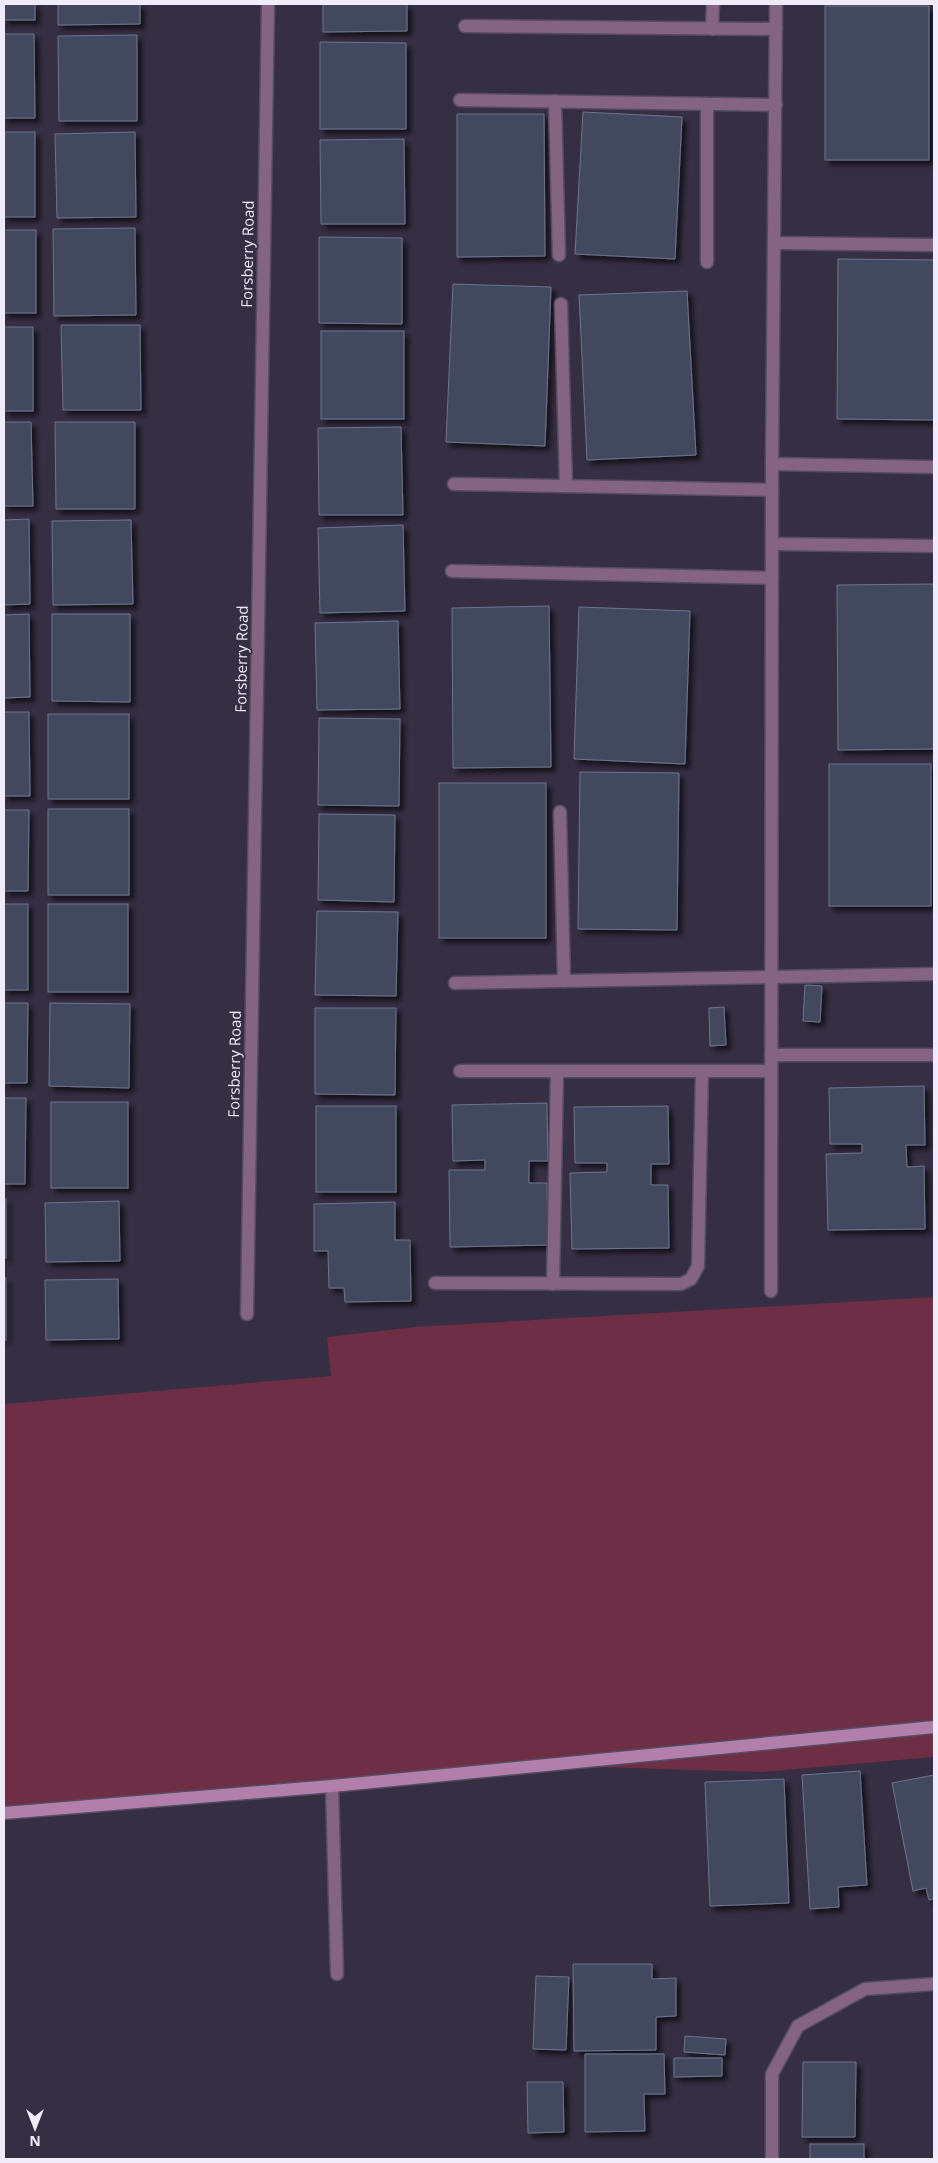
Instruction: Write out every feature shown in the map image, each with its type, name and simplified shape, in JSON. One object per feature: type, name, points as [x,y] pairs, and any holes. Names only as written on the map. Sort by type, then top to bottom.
[{"type":"street","name":"Forsberry Road","points":[[248,1314],[268,4]]},
{"type":"street","points":[[712,4],[712,29]]},
{"type":"street","points":[[771,1291],[772,464],[776,4]]},
{"type":"street","points":[[464,26],[776,29]]},
{"type":"street","points":[[460,100],[776,105]]},
{"type":"street","points":[[555,101],[559,255]]},
{"type":"street","points":[[707,104],[707,262]]},
{"type":"street","points":[[775,243],[934,244]]},
{"type":"street","points":[[561,304],[566,486]]},
{"type":"street","points":[[772,464],[934,467]]},
{"type":"street","points":[[454,484],[772,490]]},
{"type":"street","points":[[772,544],[934,546]]},
{"type":"street","points":[[452,571],[772,578]]},
{"type":"street","points":[[560,812],[564,981]]},
{"type":"street","points":[[455,983],[934,974]]},
{"type":"street","points":[[771,1056],[934,1056]]},
{"type":"street","points":[[460,1071],[771,1071]]},
{"type":"street","points":[[553,1284],[557,1071]]},
{"type":"street","points":[[435,1283],[680,1284],[691,1279],[698,1266],[702,1072]]},
{"type":"street","points":[[4,1813],[332,1786],[934,1727]]},
{"type":"street","points":[[332,1786],[337,1974]]},
{"type":"street","points":[[772,2159],[772,2074],[798,2026],[865,1989],[934,1984]]},
{"type":"shaded area","points":[[934,1297],[934,1757],[761,1772],[502,1764],[4,1810],[4,1404],[331,1376],[327,1337],[415,1327]]},
{"type":"building","points":[[4,4],[35,4],[35,20],[4,20]]},
{"type":"building","points":[[58,4],[140,4],[140,24],[58,25]]},
{"type":"building","points":[[323,4],[407,4],[407,31],[323,32]]},
{"type":"building","points":[[825,6],[929,6],[929,160],[825,160]]},
{"type":"building","points":[[4,34],[34,34],[35,118],[4,118]]},
{"type":"building","points":[[137,35],[137,121],[59,121],[58,36]]},
{"type":"building","points":[[320,42],[406,43],[406,129],[320,129]]},
{"type":"building","points":[[583,112],[682,117],[675,259],[575,254]]},
{"type":"building","points":[[457,114],[544,114],[545,256],[457,257]]},
{"type":"building","points":[[4,132],[35,132],[35,217],[4,217]]},
{"type":"building","points":[[135,132],[136,217],[57,218],[55,134]]},
{"type":"building","points":[[404,139],[405,224],[321,224],[320,140]]},
{"type":"building","points":[[135,228],[136,315],[54,316],[53,229]]},
{"type":"building","points":[[4,230],[36,230],[36,313],[4,313]]},
{"type":"building","points":[[319,237],[402,238],[402,324],[319,323]]},
{"type":"building","points":[[838,259],[934,260],[934,420],[837,419]]},
{"type":"building","points":[[453,284],[551,287],[545,446],[446,442]]},
{"type":"building","points":[[687,291],[696,455],[587,460],[579,295]]},
{"type":"building","points":[[61,325],[140,325],[141,410],[63,410]]},
{"type":"building","points":[[4,327],[33,327],[33,411],[4,411]]},
{"type":"building","points":[[321,331],[404,331],[404,419],[321,419]]},
{"type":"building","points":[[4,422],[31,422],[33,506],[4,506]]},
{"type":"building","points":[[55,422],[135,422],[135,509],[56,509]]},
{"type":"building","points":[[401,427],[403,515],[319,515],[318,428]]},
{"type":"building","points":[[29,519],[30,604],[4,605],[4,520]]},
{"type":"building","points":[[131,520],[133,604],[53,605],[52,521]]},
{"type":"building","points":[[403,525],[405,611],[320,613],[318,528]]},
{"type":"building","points":[[934,584],[934,749],[838,750],[837,585]]},
{"type":"building","points":[[549,606],[551,767],[453,768],[452,608]]},
{"type":"building","points":[[579,607],[690,611],[685,764],[574,759]]},
{"type":"building","points":[[29,614],[30,697],[4,698],[4,615]]},
{"type":"building","points":[[52,614],[130,614],[130,702],[52,701]]},
{"type":"building","points":[[398,621],[400,709],[317,710],[315,623]]},
{"type":"building","points":[[4,712],[29,712],[30,796],[4,796]]},
{"type":"building","points":[[48,714],[129,714],[129,799],[48,799]]},
{"type":"building","points":[[319,718],[400,719],[399,806],[318,805]]},
{"type":"building","points":[[829,764],[931,764],[931,906],[829,906]]},
{"type":"building","points":[[580,772],[679,773],[677,930],[578,929]]},
{"type":"building","points":[[439,783],[546,783],[546,938],[439,938]]},
{"type":"building","points":[[48,809],[129,809],[129,895],[48,895]]},
{"type":"building","points":[[4,810],[29,810],[28,891],[4,891]]},
{"type":"building","points":[[319,814],[395,815],[394,902],[318,900]]},
{"type":"building","points":[[4,904],[28,904],[28,990],[4,990]]},
{"type":"building","points":[[48,904],[128,904],[128,992],[48,992]]},
{"type":"building","points":[[317,911],[398,912],[396,996],[315,995]]},
{"type":"building","points":[[805,985],[822,986],[820,1022],[803,1021]]},
{"type":"building","points":[[4,1003],[28,1003],[27,1083],[4,1083]]},
{"type":"building","points":[[50,1003],[130,1004],[129,1088],[49,1086]]},
{"type":"building","points":[[724,1007],[726,1045],[710,1046],[709,1008]]},
{"type":"building","points":[[315,1008],[396,1008],[395,1095],[315,1094]]},
{"type":"building","points":[[924,1086],[925,1145],[906,1145],[907,1167],[924,1166],[925,1229],[828,1230],[826,1154],[862,1153],[862,1144],[830,1144],[829,1088]]},
{"type":"building","points":[[4,1098],[26,1098],[25,1184],[4,1184]]},
{"type":"building","points":[[51,1102],[128,1102],[128,1188],[51,1188]]},
{"type":"building","points":[[547,1103],[548,1161],[529,1161],[529,1183],[547,1183],[548,1245],[450,1247],[449,1170],[485,1170],[485,1160],[453,1161],[452,1105]]},
{"type":"building","points":[[316,1106],[396,1106],[396,1192],[316,1192]]},
{"type":"building","points":[[668,1106],[669,1164],[651,1164],[651,1185],[668,1185],[669,1248],[572,1249],[570,1173],[607,1172],[607,1163],[575,1163],[574,1107]]},
{"type":"building","points":[[4,1199],[6,1199],[6,1258],[4,1258]]},
{"type":"building","points":[[119,1201],[120,1261],[46,1262],[45,1203]]},
{"type":"building","points":[[395,1202],[395,1240],[410,1240],[411,1301],[345,1302],[344,1288],[329,1288],[328,1251],[314,1251],[314,1204]]},
{"type":"building","points":[[4,1278],[6,1278],[6,1340],[4,1340]]},
{"type":"building","points":[[118,1279],[119,1339],[46,1340],[45,1280]]},
{"type":"building","points":[[860,1771],[867,1885],[838,1887],[839,1907],[810,1909],[802,1775]]},
{"type":"building","points":[[934,1775],[934,1899],[929,1900],[926,1888],[913,1891],[892,1783]]},
{"type":"building","points":[[784,1779],[789,1903],[710,1906],[705,1782]]},
{"type":"building","points":[[573,1964],[652,1964],[652,1979],[676,1978],[676,2016],[656,2017],[656,2050],[574,2051]]},
{"type":"building","points":[[536,1976],[569,1977],[566,2050],[533,2049]]},
{"type":"building","points":[[685,2036],[726,2039],[725,2055],[684,2052]]},
{"type":"building","points":[[585,2054],[664,2054],[665,2094],[644,2094],[645,2131],[585,2132]]},
{"type":"building","points":[[674,2058],[722,2058],[722,2076],[674,2077]]},
{"type":"building","points":[[803,2062],[856,2062],[855,2137],[802,2137]]},
{"type":"building","points":[[527,2082],[563,2082],[564,2132],[528,2133]]},
{"type":"building","points":[[810,2144],[864,2144],[864,2159],[810,2159]]}]
